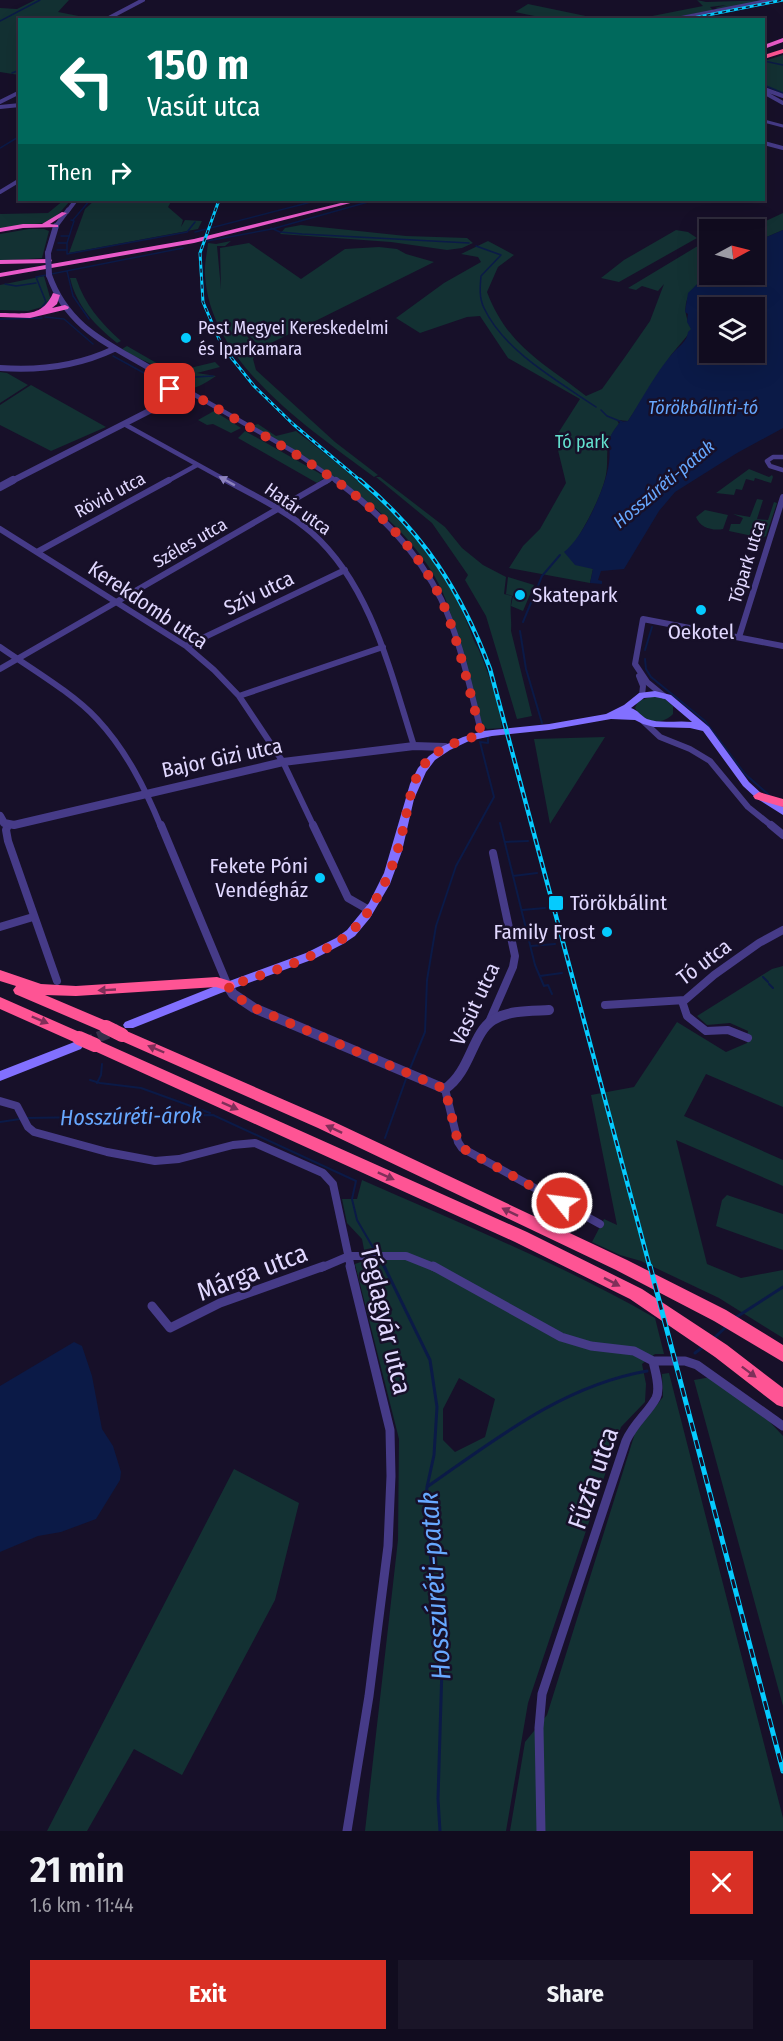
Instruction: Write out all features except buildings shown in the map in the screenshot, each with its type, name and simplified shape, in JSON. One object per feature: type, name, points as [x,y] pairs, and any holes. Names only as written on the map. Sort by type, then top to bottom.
[{"type":"highway","points":[[765,48],[783,43]]},
{"type":"highway","points":[[765,48],[783,43]]},
{"type":"highway","points":[[765,57],[783,51]]},
{"type":"highway","points":[[0,270],[197,235],[335,201]]},
{"type":"highway","points":[[0,284],[242,230],[355,201]]},
{"type":"highway","points":[[42,226],[64,213]]},
{"type":"highway","points":[[42,226],[51,230],[53,234]]},
{"type":"highway","points":[[0,231],[56,226]]},
{"type":"highway","points":[[0,275],[118,256]]},
{"type":"highway","points":[[0,262],[64,260]]},
{"type":"highway","points":[[48,311],[56,295]]},
{"type":"highway","points":[[0,314],[22,316],[65,308]]},
{"type":"highway","points":[[48,311],[72,316]]},
{"type":"highway","points":[[759,796],[782,809]]},
{"type":"highway","points":[[0,975],[41,989],[76,991],[217,982],[228,986]]},
{"type":"highway","points":[[0,982],[106,1027],[125,1030],[414,1165],[601,1256],[732,1324],[783,1354]]},
{"type":"highway","points":[[0,1003],[78,1042],[94,1045],[560,1255],[636,1294],[709,1343],[783,1399]]},
{"type":"main road","points":[[125,1030],[332,945],[353,930],[383,887],[397,853],[409,795],[415,779],[428,760],[446,747],[482,735],[554,728],[606,716],[642,695],[664,696],[703,725],[739,776],[759,796]]},
{"type":"main road","points":[[633,702],[632,710],[640,719]]},
{"type":"main road","points":[[670,722],[678,713],[677,705]]},
{"type":"main road","points":[[606,716],[640,719],[657,724],[685,722],[698,727],[716,744]]},
{"type":"main road","points":[[0,1076],[78,1042]]},
{"type":"street","points":[[109,18],[143,0]]},
{"type":"street","points":[[681,18],[772,0]]},
{"type":"street","points":[[765,92],[783,96]]},
{"type":"street","points":[[0,105],[18,93]]},
{"type":"street","points":[[765,93],[783,103]]},
{"type":"street","points":[[0,105],[6,107],[18,105]]},
{"type":"street","points":[[765,122],[783,126]]},
{"type":"street","points":[[765,143],[783,148]]},
{"type":"street","points":[[0,192],[18,181]]},
{"type":"street","points":[[0,187],[12,185]]},
{"type":"street","points":[[0,488],[157,407],[165,400],[170,389],[170,384],[161,375],[98,338],[72,316],[56,295],[49,275],[48,253],[56,226],[75,201]]},
{"type":"street","points":[[98,338],[100,354]]},
{"type":"street","points":[[0,368],[29,369],[82,361],[114,348]]},
{"type":"street","points":[[100,354],[124,354]]},
{"type":"street","points":[[170,389],[188,391],[332,478],[385,520],[427,573],[445,610],[482,735]]},
{"type":"street","name":"Határ utca","points":[[124,424],[278,509],[317,537],[345,570],[383,647],[414,746]]},
{"type":"street","points":[[783,457],[772,457],[767,461],[770,466],[783,470]]},
{"type":"street","name":"Rövid utca","points":[[37,552],[197,465]]},
{"type":"street","name":"Széles utca","points":[[0,669],[332,478]]},
{"type":"street","name":"Tópark utca","points":[[739,637],[783,497]]},
{"type":"street","name":"Kerekdomb utca","points":[[0,528],[186,646],[239,696],[282,762],[348,898],[369,910]]},
{"type":"street","name":"Szív utca","points":[[186,646],[345,570]]},
{"type":"street","name":"Tópark utca","points":[[637,671],[635,658],[643,619],[783,646]]},
{"type":"street","points":[[0,646],[68,694],[97,719],[132,764],[147,793],[233,994],[254,1008],[400,1072],[445,1089],[458,1142],[462,1148],[600,1224]]},
{"type":"street","points":[[239,696],[383,647]]},
{"type":"street","points":[[637,671],[643,686],[642,695]]},
{"type":"street","points":[[637,671],[653,689],[664,696]]},
{"type":"street","points":[[640,719],[656,735],[690,749],[710,761],[748,807],[783,835]]},
{"type":"street","points":[[666,740],[660,729],[670,722]]},
{"type":"street","name":"Bajor Gizi utca","points":[[2,820],[147,793],[282,762],[414,746],[446,747]]},
{"type":"street","points":[[2,820],[33,917],[57,981]]},
{"type":"street","name":"Vasút utca","points":[[445,1089],[458,1081],[489,1022],[513,967],[514,956],[493,854]]},
{"type":"street","points":[[0,927],[33,917]]},
{"type":"street","name":"Tó utca","points":[[605,1005],[681,1001],[690,998],[705,982],[759,943],[783,930]]},
{"type":"street","points":[[681,1001],[687,1016],[706,1031],[728,1030],[748,1038]]},
{"type":"street","points":[[489,1022],[501,1017],[549,1010]]},
{"type":"street","name":"Téglagyár utca","points":[[0,1101],[13,1103],[22,1112],[27,1127],[38,1134],[152,1161],[181,1159],[255,1143],[327,1175],[333,1184],[356,1293],[378,1373],[390,1430],[392,1476],[384,1581],[369,1695],[347,1831]]},
{"type":"street","points":[[349,1256],[411,1257],[429,1264],[561,1337],[591,1346],[634,1350],[653,1361],[685,1361],[702,1368],[783,1426]]},
{"type":"street","name":"Márga utca","points":[[152,1306],[170,1328],[220,1303],[302,1276],[349,1256]]},
{"type":"street","name":"Fűzfa utca","points":[[541,1831],[543,1790],[538,1737],[542,1694],[626,1441],[633,1426],[657,1397],[657,1378],[653,1361]]},
{"type":"green space","points":[[35,0],[69,0],[58,12],[89,18],[18,18],[18,75],[0,72],[0,8],[17,9]]},
{"type":"green space","points":[[697,0],[706,2],[769,0],[719,10],[715,8],[726,5],[710,7],[713,10],[670,18],[642,18],[703,6]]},
{"type":"green space","points":[[528,4],[595,18],[544,18],[515,12]]},
{"type":"green space","points":[[783,55],[783,94],[765,85],[765,61]]},
{"type":"green space","points":[[63,201],[70,201],[54,219],[44,223],[0,228],[0,214],[48,213]]},
{"type":"green space","points":[[94,201],[171,201],[168,207],[183,220],[181,227],[185,220],[202,221],[198,229],[69,253],[85,209]]},
{"type":"green space","points":[[783,213],[783,230],[765,238],[765,221]]},
{"type":"green space","points":[[301,225],[406,236],[467,238],[473,243],[462,248],[447,250],[391,242],[280,234],[285,228]]},
{"type":"green space","points":[[29,229],[49,231],[42,258],[0,261],[0,234]]},
{"type":"green space","points":[[676,230],[688,232],[697,238],[619,282],[601,278],[624,260]]},
{"type":"green space","points":[[231,241],[225,246],[217,246],[221,289],[220,248],[249,243],[301,279],[345,249],[379,247],[397,249],[434,262],[261,348],[234,320],[258,350],[253,359],[256,370],[335,442],[378,475],[374,477],[321,438],[267,391],[244,365],[225,337],[211,307],[205,267],[208,243]]},
{"type":"green space","name":"Tó park","points":[[488,241],[514,255],[498,267],[487,292],[496,311],[505,327],[528,352],[586,396],[602,389],[625,357],[650,321],[664,284],[658,291],[642,286],[636,290],[628,288],[699,245],[699,282],[691,291],[686,305],[692,330],[671,355],[628,421],[617,420],[619,424],[609,440],[606,477],[603,486],[573,546],[593,569],[590,583],[509,568],[523,546],[540,529],[566,483],[555,438],[580,399],[508,358],[480,316],[467,317],[420,333],[396,318],[444,283],[481,262],[478,257],[461,254]]},
{"type":"green space","points":[[44,276],[51,301],[49,305],[28,311],[0,310],[0,285]]},
{"type":"green space","points":[[70,278],[76,278],[84,297],[94,312],[121,341],[117,343],[88,315],[77,298]]},
{"type":"green space","points":[[127,346],[179,376],[195,374],[190,368],[215,362],[220,367],[197,373],[216,376],[203,384],[185,389],[161,370],[122,349]]},
{"type":"green space","points":[[0,372],[7,373],[28,385],[0,403]]},
{"type":"green space","points":[[31,385],[106,427],[51,451],[0,425],[0,405]]},
{"type":"green space","points":[[214,411],[241,428],[231,433],[198,420]]},
{"type":"green space","points":[[258,424],[276,436],[296,431],[377,498],[424,550],[444,578],[461,608],[491,681],[502,728],[487,729],[483,725],[451,615],[438,583],[420,554],[397,528],[370,504],[311,462],[252,426]]},
{"type":"green space","points":[[245,431],[326,477],[317,483],[238,438]]},
{"type":"green space","points":[[749,469],[769,477],[772,475],[771,483],[755,478],[754,481],[746,479],[742,490],[736,489],[734,495],[716,493]]},
{"type":"green space","points":[[376,477],[380,477],[445,527],[462,548],[483,565],[506,577],[504,594],[512,596],[511,631],[532,716],[517,719],[486,616],[465,580],[468,575],[432,523]]},
{"type":"green space","points":[[757,499],[763,500],[757,519],[768,520],[774,502],[777,503],[766,536],[762,538],[729,531],[731,524],[740,524],[743,518],[733,514],[750,517]]},
{"type":"green space","points":[[705,510],[728,515],[723,529],[715,530],[700,524],[696,517]]},
{"type":"green space","name":"Skatepark","points":[[508,577],[534,585],[523,611],[511,606],[513,596],[506,594]]},
{"type":"green space","points":[[653,696],[665,699],[673,706],[673,714],[658,721],[642,717],[635,708],[638,701]]},
{"type":"green space","points":[[605,737],[550,824],[534,739]]},
{"type":"green space","points":[[783,966],[783,1107],[706,1074],[684,1116],[783,1160],[783,1186],[676,1140],[707,1264],[741,1278],[783,1270],[783,1338],[719,1298],[641,1261],[620,1255],[592,1242],[604,1219],[617,1225],[591,1095],[634,1087],[677,1022],[726,1052],[747,1043],[748,1031],[730,1023],[707,1025],[697,1016],[772,969]]},
{"type":"green space","points":[[362,1180],[511,1245],[620,1298],[655,1318],[664,1354],[655,1354],[642,1364],[646,1384],[645,1402],[621,1427],[528,1703],[506,1831],[365,1831],[398,1540],[399,1439],[355,1264],[366,1260],[362,1239],[347,1223],[342,1199],[357,1199]],"holes":[[[459,1378],[495,1399],[485,1437],[455,1452],[443,1440],[443,1409]]]},
{"type":"green space","points":[[727,1195],[783,1214],[783,1250],[716,1226],[722,1200]]},
{"type":"green space","points":[[669,1373],[783,1818],[783,1831],[510,1831],[525,1742],[547,1715],[635,1433],[663,1397],[662,1374]]},
{"type":"green space","points":[[711,1377],[756,1407],[783,1436],[783,1706],[694,1380]]},
{"type":"green space","points":[[234,1469],[299,1503],[275,1600],[182,1775],[134,1749],[87,1831],[47,1831]]},
{"type":"water","name":"Törökbálinti-tó","points":[[783,230],[783,428],[737,453],[675,492],[659,511],[624,569],[601,571],[598,580],[602,581],[602,584],[590,583],[593,569],[575,565],[564,552],[579,536],[598,498],[607,473],[611,435],[620,422],[628,421],[660,370],[686,339],[691,329],[687,322],[688,314],[685,312],[688,293],[699,283],[699,285],[765,285],[765,238]]},
{"type":"water","points":[[74,1342],[82,1346],[92,1376],[102,1429],[113,1446],[121,1472],[120,1480],[96,1519],[61,1532],[38,1536],[0,1552],[0,1386]]},
{"type":"waterway","points":[[0,21],[40,0]]},
{"type":"waterway","points":[[765,61],[783,65]]},
{"type":"waterway","points":[[12,73],[18,71]]},
{"type":"waterway","points":[[765,85],[783,93]]},
{"type":"waterway","points":[[0,148],[18,137]]},
{"type":"waterway","points":[[73,220],[89,201]]},
{"type":"waterway","points":[[195,232],[315,201]]},
{"type":"waterway","points":[[273,229],[371,201]]},
{"type":"waterway","points":[[67,243],[74,221],[71,220]]},
{"type":"waterway","points":[[67,243],[67,254],[187,232],[195,222]]},
{"type":"waterway","points":[[207,241],[273,229]]},
{"type":"waterway","points":[[273,229],[280,232],[302,234],[469,243]]},
{"type":"waterway","points":[[61,236],[69,236]]},
{"type":"waterway","points":[[58,243],[67,243]]},
{"type":"waterway","points":[[476,246],[501,255],[481,276],[481,300],[493,324],[533,364],[596,407]]},
{"type":"waterway","points":[[42,307],[46,302],[36,277],[183,248]]},
{"type":"waterway","points":[[57,250],[66,250]]},
{"type":"waterway","points":[[67,271],[73,296],[89,319]]},
{"type":"waterway","points":[[5,284],[16,286],[36,283]]},
{"type":"waterway","points":[[45,317],[64,319],[93,344]]},
{"type":"waterway","points":[[0,319],[42,318]]},
{"type":"waterway","points":[[113,356],[164,384]]},
{"type":"waterway","points":[[177,378],[213,376]]},
{"type":"waterway","points":[[601,410],[607,416],[622,422]]},
{"type":"waterway","name":"Hosszúréti-patak","points":[[523,622],[542,576],[560,555]]},
{"type":"waterway","points":[[645,650],[652,627]]},
{"type":"waterway","name":"Hosszúréti-patak","points":[[520,631],[526,669],[542,723]]},
{"type":"waterway","points":[[645,659],[646,669],[651,677],[705,721],[745,774],[769,795]]},
{"type":"waterway","name":"Hosszúréti-patak","points":[[409,1071],[425,1032],[427,980],[436,926],[456,866],[494,797],[480,742],[488,743],[488,736]]},
{"type":"waterway","points":[[500,823],[513,876]]},
{"type":"waterway","points":[[505,842],[528,841]]},
{"type":"waterway","points":[[513,876],[537,873]]},
{"type":"waterway","points":[[513,876],[535,965],[544,986],[548,985],[552,994]]},
{"type":"waterway","points":[[522,910],[545,908]]},
{"type":"waterway","points":[[531,946],[555,944]]},
{"type":"waterway","points":[[540,976],[562,973]]},
{"type":"waterway","points":[[763,977],[768,982]]},
{"type":"waterway","points":[[769,984],[773,988]]},
{"type":"waterway","points":[[97,1082],[102,1064]]},
{"type":"waterway","name":"Hosszúréti-patak","points":[[385,1138],[407,1076]]},
{"type":"waterway","points":[[90,1080],[97,1082]]},
{"type":"waterway","points":[[97,1082],[141,1088],[210,1113]]},
{"type":"waterway","name":"Hosszúréti-árok","points":[[26,1118],[213,1115],[356,1181],[352,1199],[357,1220],[385,1268]]},
{"type":"waterway","name":"Hosszúréti-árok","points":[[0,1122],[20,1119]]},
{"type":"waterway","name":"Hosszúréti-patak","points":[[385,1268],[430,1360],[437,1407],[434,1455],[427,1487]]},
{"type":"waterway","points":[[735,1318],[783,1287]]},
{"type":"waterway","points":[[713,1339],[727,1326]]},
{"type":"waterway","points":[[695,1353],[704,1346]]},
{"type":"waterway","points":[[427,1487],[505,1433],[558,1402],[616,1378],[647,1371]]},
{"type":"waterway","name":"Hosszúréti-patak","points":[[427,1487],[425,1511],[436,1603],[436,1634],[442,1667],[438,1799],[440,1831]]},
{"type":"tunnel","points":[[83,1043],[119,1029]]},
{"type":"railway","points":[[693,18],[783,0]]},
{"type":"railway","points":[[219,201],[200,253],[203,302],[222,346],[254,386],[293,424],[362,482]]},
{"type":"railway","points":[[360,480],[403,521],[438,566],[466,614],[490,669],[650,1268]]},
{"type":"railway","points":[[650,1266],[783,1771]]},
{"type":"place","name":"Pest Megyei Kereskedelmi és Iparkamara","points":[[186,338]]},
{"type":"place","name":"Skatepark","points":[[520,595]]},
{"type":"place","name":"Oekotel","points":[[701,610]]},
{"type":"place","name":"Fekete Póni Vendégház","points":[[320,878]]},
{"type":"place","name":"Törökbálint","points":[[556,903]]},
{"type":"place","name":"Family Frost","points":[[607,932]]},
{"type":"route","points":[[170,389],[188,391],[302,458],[360,498],[385,520],[427,573],[440,597],[482,735],[467,738],[446,747],[428,760],[422,768],[409,795],[397,853],[383,887],[359,924],[348,935],[312,954],[228,986],[233,994],[254,1008],[400,1072],[445,1089],[458,1142],[462,1148],[562,1203]]}]
